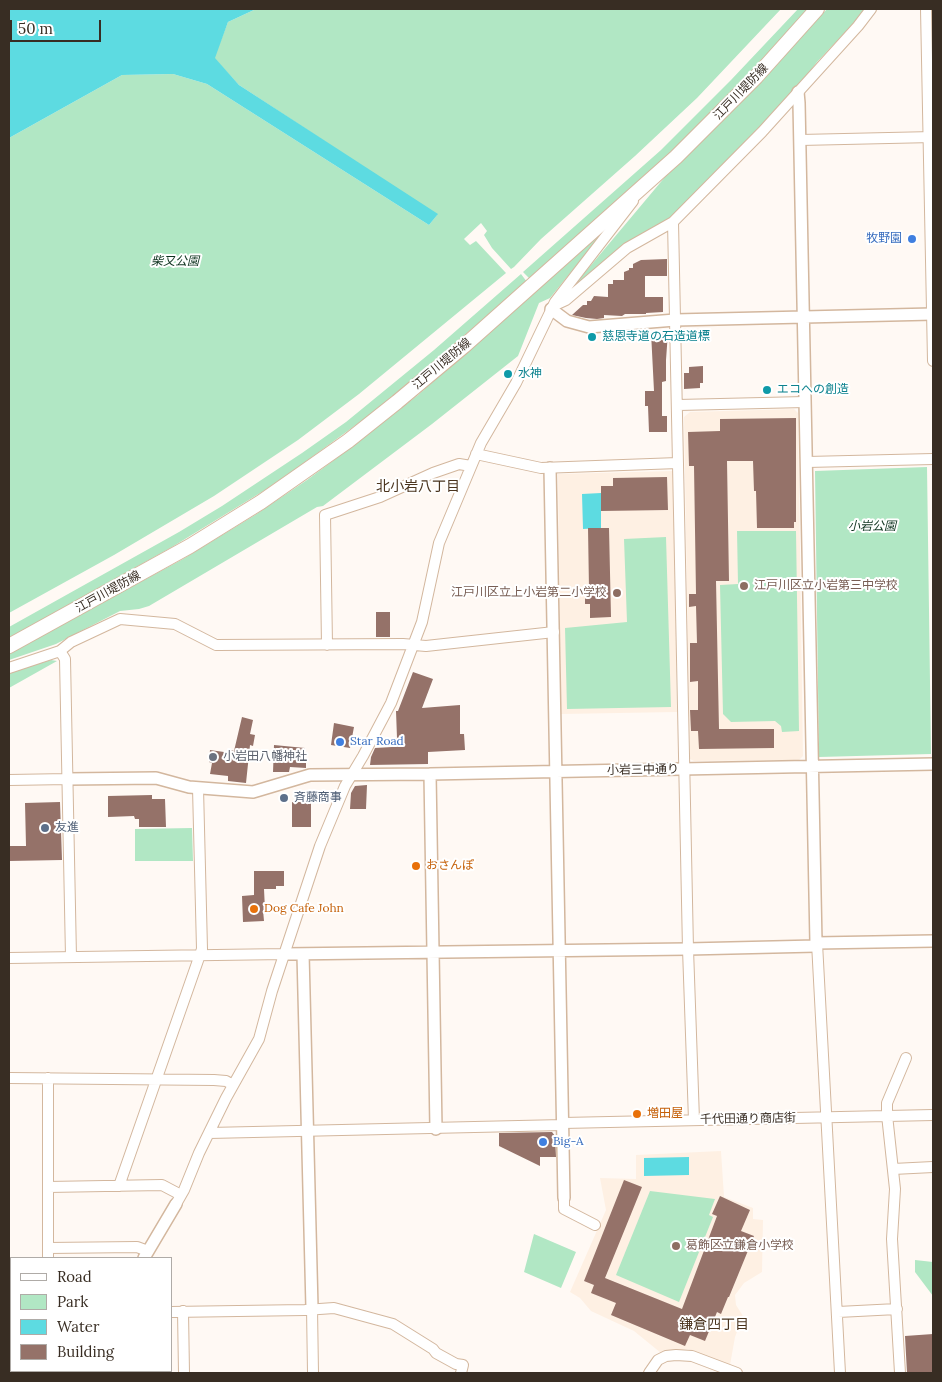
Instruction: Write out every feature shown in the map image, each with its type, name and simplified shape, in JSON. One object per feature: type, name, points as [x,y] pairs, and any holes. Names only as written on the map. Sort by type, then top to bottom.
[{"type":"main road","name":"江戸川堤防線","points":[[9,646],[190,546],[261,502],[341,446],[397,402],[464,346],[643,188],[756,77],[817,9]]},
{"type":"street","points":[[552,307],[566,300],[627,248],[674,222],[762,132],[872,9]]},
{"type":"street","points":[[926,9],[931,137],[933,360]]},
{"type":"street","points":[[798,92],[817,943],[828,1118],[840,1373]]},
{"type":"street","points":[[800,140],[931,137]]},
{"type":"street","points":[[48,1078],[48,1253],[137,1247],[146,1255],[179,1200],[209,1133],[259,1039],[320,846],[345,786],[391,703],[422,622],[438,543],[476,454],[529,358],[552,307],[643,188]]},
{"type":"street","points":[[674,222],[688,949],[694,1120]]},
{"type":"street","points":[[552,307],[567,320],[589,327],[675,320],[933,314]]},
{"type":"street","points":[[678,405],[805,402]]},
{"type":"street","points":[[476,454],[541,468],[678,463]]},
{"type":"street","points":[[807,462],[933,459]]},
{"type":"street","points":[[327,645],[325,516],[380,497],[433,473],[459,464],[471,466]]},
{"type":"street","points":[[550,468],[564,1209],[595,1225]]},
{"type":"street","points":[[9,668],[60,651],[72,642],[120,619],[175,624],[216,645],[412,646],[554,632]]},
{"type":"street","points":[[60,651],[65,659],[71,957]]},
{"type":"street","name":"小岩三中通り","points":[[68,779],[156,778],[188,787],[253,792],[310,775],[933,764]]},
{"type":"street","points":[[430,774],[436,1129]]},
{"type":"street","points":[[9,780],[68,779]]},
{"type":"street","points":[[119,1186],[158,1079],[200,954],[198,788]]},
{"type":"street","points":[[9,958],[688,949],[816,946],[817,943],[933,941]]},
{"type":"street","points":[[303,954],[313,1373]]},
{"type":"street","points":[[900,1373],[892,1239],[895,1189],[887,1115],[888,1103],[906,1058]]},
{"type":"street","points":[[9,1078],[214,1080],[226,1081],[233,1085]]},
{"type":"street","name":"千代田通り商店街","points":[[209,1133],[436,1129],[694,1120],[933,1115]]},
{"type":"street","points":[[893,1169],[933,1167]]},
{"type":"street","points":[[48,1187],[162,1185],[179,1200]]},
{"type":"street","points":[[172,1312],[334,1308],[393,1324],[434,1349],[436,1353],[456,1364],[463,1365],[461,1373]]},
{"type":"street","points":[[838,1312],[897,1309]]},
{"type":"street","points":[[183,1311],[184,1373]]},
{"type":"street","points":[[649,1373],[658,1360],[666,1356],[676,1355],[692,1356],[737,1373]]},
{"type":"shaded area","name":"江戸川区立小岩第三中学校","points":[[794,409],[798,413],[803,756],[799,760],[694,761],[690,759],[684,417],[690,412]]},
{"type":"shaded area","name":"江戸川区立上小岩第二小学校","points":[[673,471],[677,712],[561,714],[558,474]]},
{"type":"shaded area","name":"葛飾区立鎌倉小学校","points":[[721,1151],[724,1197],[753,1208],[753,1219],[763,1220],[762,1272],[744,1283],[735,1295],[736,1305],[743,1316],[735,1337],[730,1365],[688,1349],[661,1353],[634,1331],[591,1311],[580,1298],[570,1292],[606,1210],[600,1178],[636,1179],[636,1155]]},
{"type":"green space","name":"柴又公園","points":[[256,9],[781,9],[697,98],[541,239],[514,267],[511,269],[492,248],[484,235],[487,231],[481,223],[464,239],[470,245],[476,241],[506,273],[359,394],[298,440],[214,496],[114,555],[9,613],[9,138],[122,75],[173,74],[207,84],[429,225],[437,215],[239,85],[214,58],[228,22]]},
{"type":"green space","points":[[798,9],[808,9],[715,111],[682,143],[530,279],[523,272],[661,150]]},
{"type":"green space","points":[[827,9],[867,9],[817,62],[798,87],[675,214],[566,295],[665,177],[743,99]]},
{"type":"green space","points":[[605,230],[550,298],[539,303],[518,356],[323,506],[317,507],[149,606],[120,611],[56,644],[9,660],[9,653],[183,559],[255,515],[307,480],[418,395]]},
{"type":"green space","points":[[521,274],[527,282],[375,411],[301,465],[265,490],[172,547],[9,638],[9,627],[222,506],[346,422],[434,350]]},
{"type":"green space","name":"小岩公園","points":[[927,467],[931,754],[819,757],[815,471]]},
{"type":"green space","points":[[737,531],[796,531],[799,731],[782,732],[781,726],[775,721],[731,722],[723,714],[720,585],[738,584]]},
{"type":"green space","points":[[666,537],[671,707],[567,709],[565,628],[627,622],[624,539]]},
{"type":"green space","points":[[51,660],[57,661],[9,688],[9,673]]},
{"type":"green space","points":[[192,828],[193,861],[135,861],[135,829]]},
{"type":"green space","points":[[650,1191],[715,1199],[709,1215],[713,1217],[679,1302],[616,1275]]},
{"type":"green space","points":[[534,1234],[576,1252],[561,1288],[524,1272]]},
{"type":"green space","points":[[915,1260],[933,1262],[933,1296],[915,1272]]},
{"type":"water","points":[[9,9],[256,9],[228,22],[215,58],[239,85],[438,214],[429,225],[207,84],[173,74],[122,75],[9,138]]},
{"type":"water","points":[[601,493],[601,528],[583,529],[582,494]]},
{"type":"water","points":[[689,1157],[689,1175],[644,1176],[644,1158]]},
{"type":"building","points":[[667,259],[667,276],[645,276],[645,297],[663,297],[663,312],[625,314],[622,316],[604,315],[604,318],[597,319],[572,315],[583,305],[587,305],[587,301],[591,301],[594,296],[608,297],[608,284],[613,284],[613,280],[624,280],[624,272],[629,270],[629,268],[633,268],[633,264],[641,260]]},
{"type":"building","points":[[651,332],[668,332],[666,381],[662,382],[662,416],[667,416],[667,432],[649,432],[648,406],[645,406],[645,391],[654,391]]},
{"type":"building","points":[[703,366],[703,383],[700,383],[700,388],[684,389],[684,373],[689,373],[689,367]]},
{"type":"building","points":[[796,418],[796,522],[794,522],[794,528],[757,528],[753,461],[727,461],[729,581],[716,581],[719,729],[774,729],[774,748],[699,749],[698,731],[691,731],[690,710],[698,710],[698,681],[690,682],[690,643],[697,643],[696,606],[689,607],[689,594],[696,594],[694,466],[689,466],[688,432],[720,431],[720,419]]},
{"type":"building","points":[[667,477],[668,510],[601,511],[601,486],[613,486],[613,478]]},
{"type":"building","points":[[588,528],[609,528],[611,617],[590,618],[590,604],[585,604],[585,589],[589,589]]},
{"type":"building","points":[[376,612],[390,612],[390,637],[376,637]]},
{"type":"building","points":[[413,672],[433,679],[422,708],[460,705],[460,734],[464,734],[465,750],[428,752],[428,764],[370,765],[375,748],[392,747],[392,739],[397,738],[396,711],[398,711]]},
{"type":"building","points":[[242,717],[253,720],[250,734],[255,735],[253,746],[250,745],[246,783],[228,781],[228,776],[210,774],[212,763],[209,762],[210,750],[231,753],[231,750],[234,751]]},
{"type":"building","points":[[334,723],[354,727],[350,748],[331,745]]},
{"type":"building","points":[[274,745],[305,748],[304,759],[306,759],[306,768],[290,767],[289,772],[273,772]]},
{"type":"building","points":[[367,785],[366,809],[350,809],[351,793],[355,786]]},
{"type":"building","points":[[152,795],[152,799],[165,799],[166,827],[139,827],[139,819],[135,819],[134,816],[108,817],[108,796]]},
{"type":"building","points":[[60,802],[62,860],[9,861],[9,846],[26,846],[25,803]]},
{"type":"building","points":[[292,802],[311,802],[311,827],[292,827]]},
{"type":"building","points":[[254,871],[284,871],[284,886],[276,886],[276,889],[264,889],[264,921],[243,922],[242,896],[254,895]]},
{"type":"building","points":[[552,1132],[555,1136],[556,1157],[540,1157],[540,1166],[499,1146],[499,1133]]},
{"type":"building","points":[[624,1180],[642,1187],[605,1278],[682,1309],[717,1216],[712,1214],[720,1196],[750,1210],[741,1231],[754,1236],[729,1297],[721,1314],[717,1312],[705,1341],[690,1335],[685,1346],[611,1315],[616,1303],[591,1293],[594,1285],[584,1281]]},
{"type":"building","points":[[933,1334],[933,1373],[907,1373],[905,1336]]},
{"type":"place","name":"牧野園","points":[[912,239]]},
{"type":"place","name":"慈恩寺道の石造道標","points":[[592,337]]},
{"type":"place","name":"水神","points":[[508,374]]},
{"type":"place","name":"エコへの創造","points":[[767,390]]},
{"type":"place","name":"江戸川区立小岩第三中学校","points":[[744,586]]},
{"type":"place","name":"江戸川区立上小岩第二小学校","points":[[617,593]]},
{"type":"place","name":"Star Road","points":[[340,742]]},
{"type":"place","name":"小岩田八幡神社","points":[[213,757]]},
{"type":"place","name":"斉藤商事","points":[[284,798]]},
{"type":"place","name":"友進","points":[[45,828]]},
{"type":"place","name":"おさんぽ","points":[[416,866]]},
{"type":"place","name":"Dog Cafe John","points":[[254,909]]},
{"type":"place","name":"増田屋","points":[[637,1114]]},
{"type":"place","name":"Big-A","points":[[543,1142]]},
{"type":"place","name":"葛飾区立鎌倉小学校","points":[[676,1246]]},
{"type":"district","name":"北小岩八丁目","points":[[418,487]]},
{"type":"district","name":"鎌倉四丁目","points":[[714,1325]]}]
